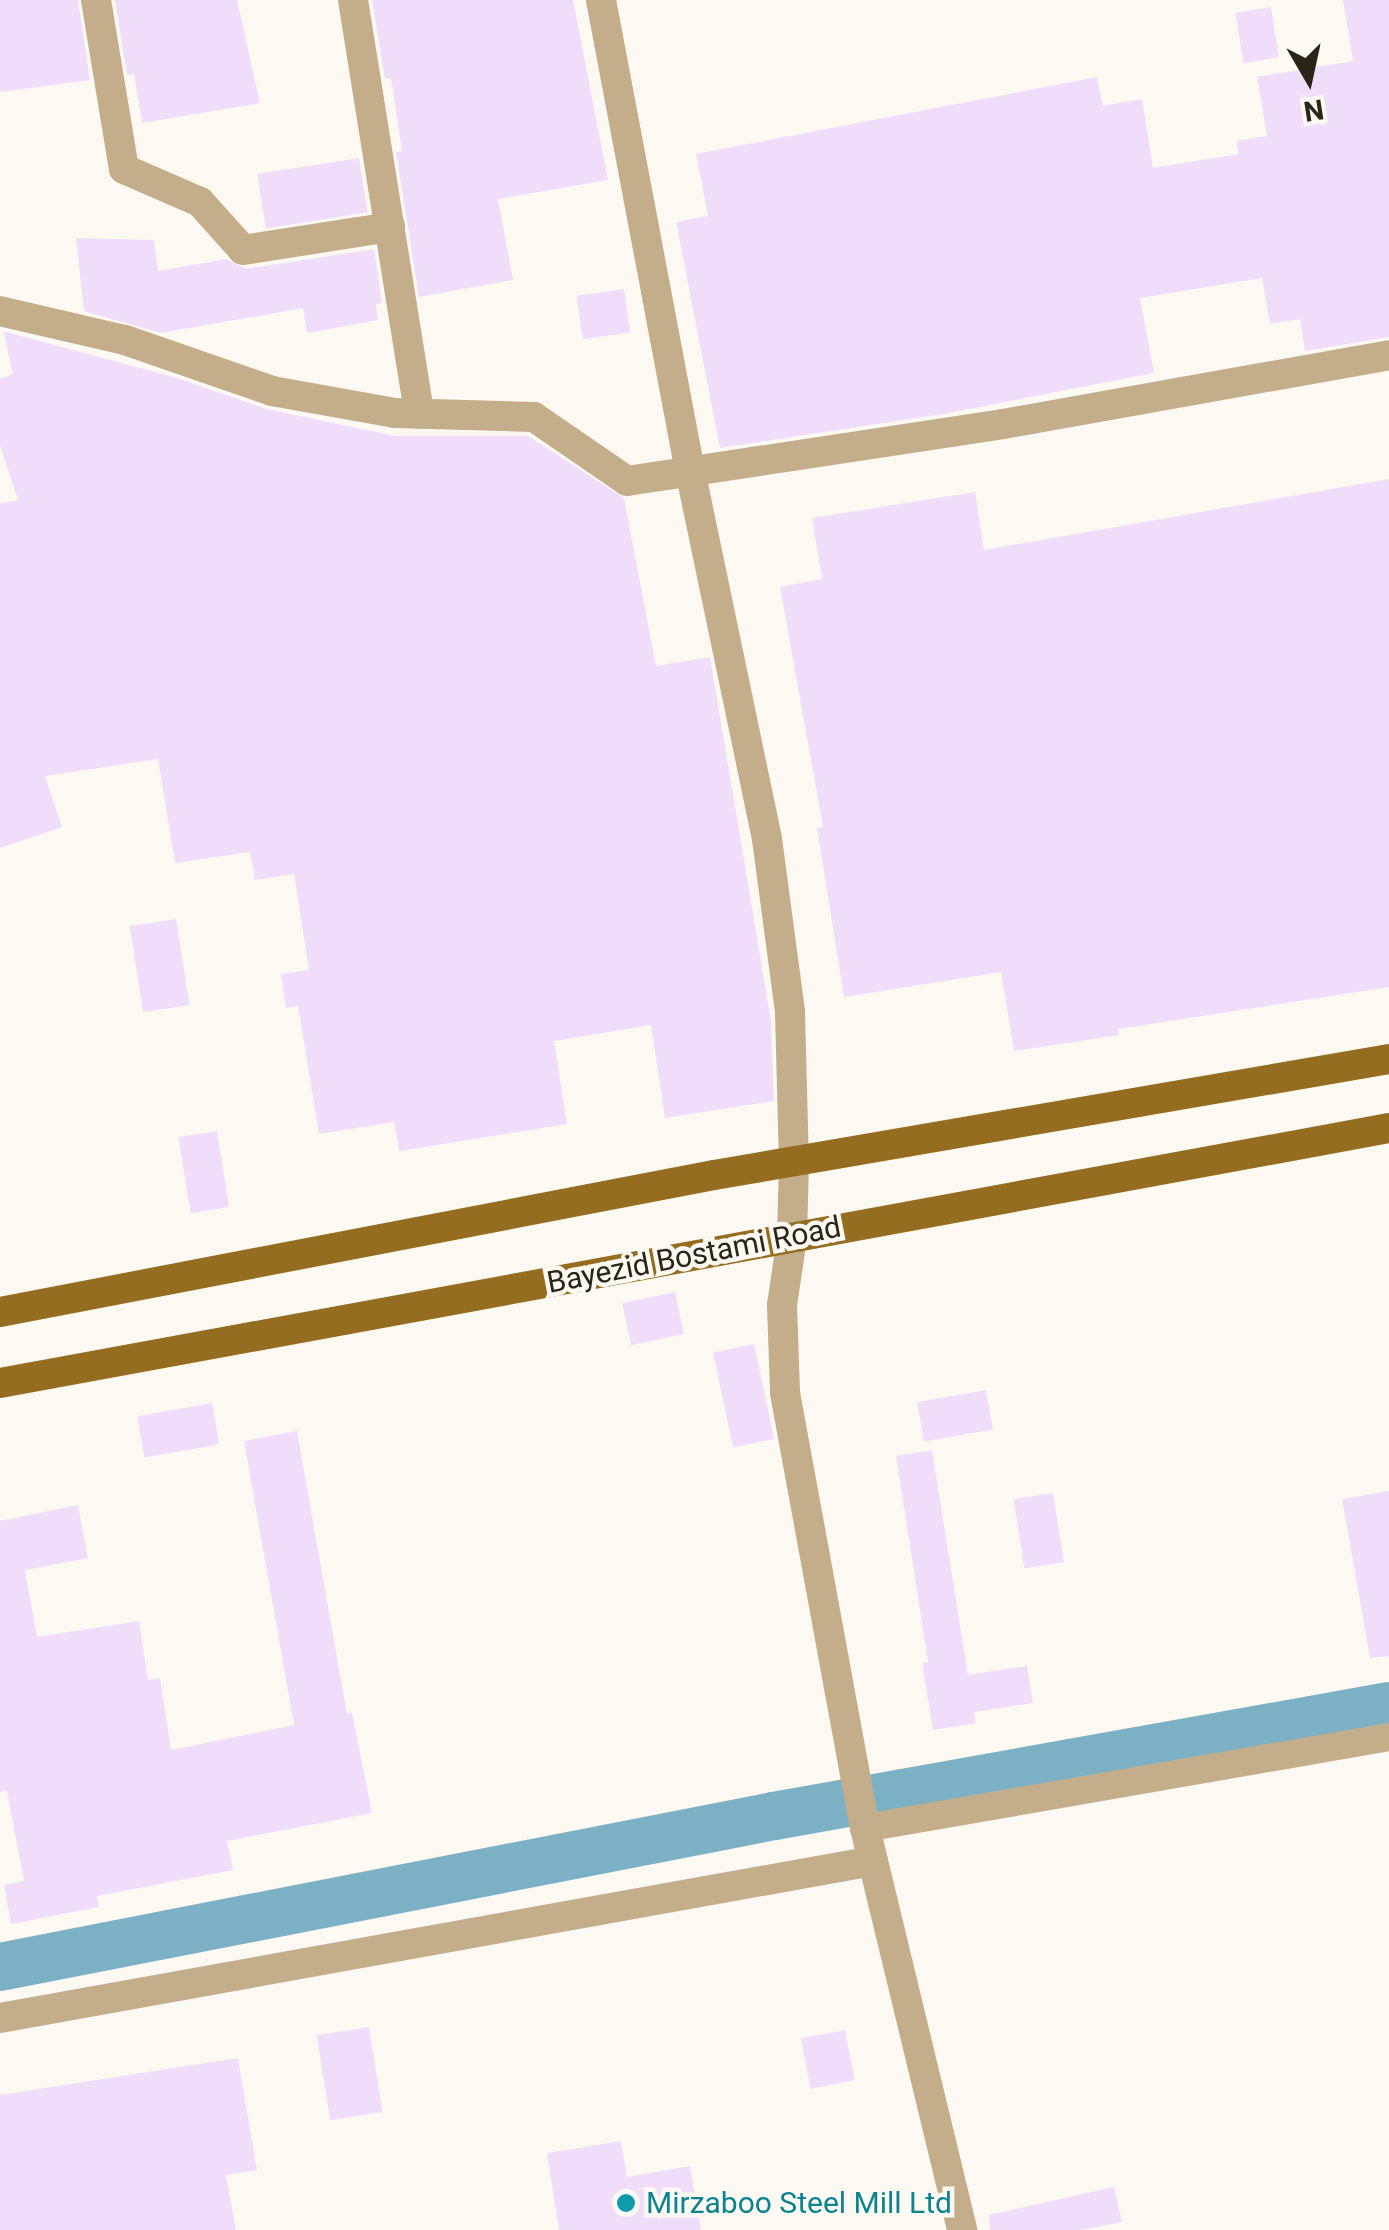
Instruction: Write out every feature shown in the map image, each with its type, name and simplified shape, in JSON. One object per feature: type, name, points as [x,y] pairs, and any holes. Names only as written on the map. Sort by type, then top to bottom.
[{"type":"main road","points":[[0,1312],[794,1161],[1389,1058]]},
{"type":"main road","name":"Bayezid Bostami Road","points":[[0,1384],[1389,1128]]},
{"type":"street","points":[[96,0],[124,169],[200,202],[243,250],[390,227]]},
{"type":"street","points":[[353,0],[419,414]]},
{"type":"street","points":[[602,0],[690,474],[767,840],[790,1012],[794,1161],[792,1238],[782,1305],[785,1393],[865,1828],[962,2230]]},
{"type":"street","points":[[0,311],[125,340],[272,392],[419,414],[534,418],[627,481],[690,474],[1389,354]]},
{"type":"street","points":[[0,2018],[873,1861]]},
{"type":"lane","points":[[865,1828],[1389,1737]]},
{"type":"building","points":[[0,0],[78,0],[90,80],[0,92]]},
{"type":"building","points":[[115,0],[237,0],[260,103],[142,123],[134,74],[127,75]]},
{"type":"building","points":[[372,0],[573,0],[608,180],[498,199],[513,280],[419,297],[396,152],[402,151],[391,78],[385,79]]},
{"type":"building","points":[[1343,0],[1389,0],[1389,337],[1305,351],[1300,319],[1270,324],[1262,278],[1140,298],[1154,373],[943,414],[720,448],[676,222],[708,216],[696,154],[1097,77],[1103,106],[1142,99],[1153,168],[1238,154],[1236,141],[1267,136],[1257,77],[1353,61]]},
{"type":"building","points":[[1271,7],[1279,57],[1243,63],[1235,13]]},
{"type":"building","points":[[359,158],[368,212],[266,228],[257,174]]},
{"type":"building","points":[[76,238],[154,240],[158,271],[226,259],[246,269],[374,249],[382,303],[376,304],[378,320],[307,333],[303,308],[161,333],[84,311]]},
{"type":"building","points":[[624,289],[630,333],[583,339],[576,296]]},
{"type":"building","points":[[3,331],[177,378],[266,409],[395,436],[528,436],[624,498],[656,666],[710,657],[771,1021],[774,1101],[665,1118],[651,1025],[554,1041],[567,1124],[399,1151],[394,1122],[319,1134],[298,1006],[286,1008],[281,974],[309,970],[294,874],[255,880],[250,852],[175,863],[158,759],[45,776],[62,827],[0,848],[0,503],[18,500],[0,446],[0,379],[13,374]]},
{"type":"building","points":[[1389,479],[1389,987],[1118,1029],[1119,1035],[1014,1051],[1001,972],[844,997],[817,828],[823,827],[780,587],[822,579],[812,518],[975,492],[984,550]]},
{"type":"building","points":[[176,919],[190,1005],[143,1012],[130,926]]},
{"type":"building","points":[[217,1131],[229,1207],[191,1213],[178,1137]]},
{"type":"building","points":[[675,1292],[684,1334],[631,1345],[622,1303]]},
{"type":"building","points":[[754,1344],[774,1439],[733,1448],[713,1353]]},
{"type":"building","points":[[986,1390],[993,1429],[924,1442],[917,1402]]},
{"type":"building","points":[[212,1403],[219,1444],[144,1458],[137,1416]]},
{"type":"building","points":[[297,1431],[347,1714],[352,1713],[372,1813],[227,1841],[233,1870],[97,1896],[99,1907],[11,1924],[4,1885],[24,1881],[7,1791],[0,1792],[0,1521],[78,1505],[88,1558],[25,1570],[37,1637],[139,1621],[148,1680],[160,1678],[171,1750],[294,1725],[244,1441]]},
{"type":"building","points":[[932,1450],[968,1675],[1027,1666],[1033,1703],[974,1712],[976,1723],[933,1730],[922,1663],[928,1662],[896,1456]]},
{"type":"building","points":[[1389,1491],[1389,1656],[1370,1658],[1342,1499]]},
{"type":"building","points":[[1053,1493],[1064,1562],[1024,1568],[1013,1499]]},
{"type":"building","points":[[369,2027],[382,2112],[330,2120],[317,2035]]},
{"type":"building","points":[[845,2030],[855,2080],[811,2089],[801,2039]]},
{"type":"building","points":[[238,2058],[257,2170],[226,2175],[236,2230],[0,2230],[0,2095]]},
{"type":"building","name":"Mirzaboo Steel Mill Ltd","points":[[621,2141],[627,2177],[690,2166],[701,2230],[559,2230],[547,2153]]},
{"type":"building","points":[[1114,2187],[1122,2222],[1081,2230],[990,2230],[989,2215]]},
{"type":"waterway","points":[[0,1967],[774,1816],[1389,1706]]},
{"type":"place","name":"Mirzaboo Steel Mill Ltd","points":[[626,2203]]}]
